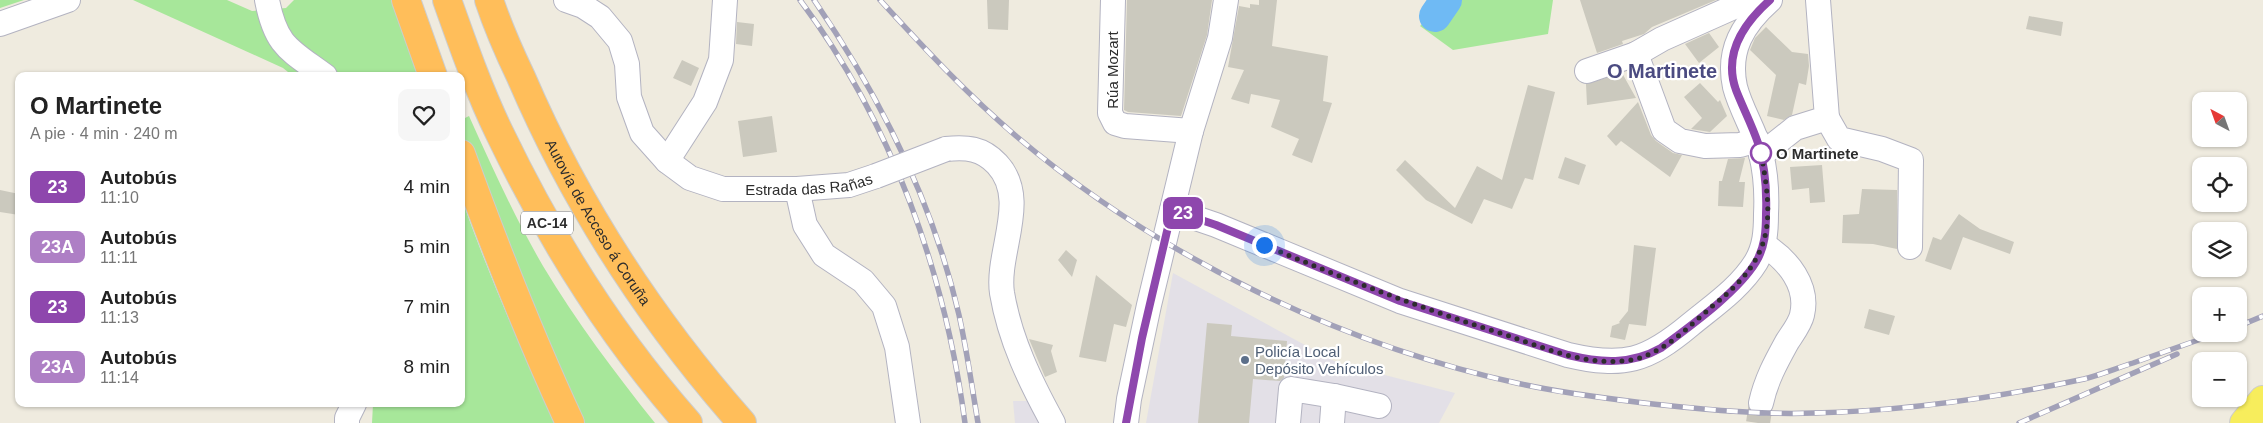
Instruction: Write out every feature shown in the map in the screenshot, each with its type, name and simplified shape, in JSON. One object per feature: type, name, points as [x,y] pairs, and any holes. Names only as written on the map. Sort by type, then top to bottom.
[{"type":"highway","points":[[406,0],[433,72]]},
{"type":"highway","name":"AC-14","points":[[447,0],[499,133],[535,203],[577,274],[619,337],[664,397],[688,423]]},
{"type":"highway","name":"Autovía de Acceso á Coruña","points":[[489,0],[534,108],[570,180],[659,318],[702,378],[742,423]]},
{"type":"highway","points":[[465,165],[491,237],[570,423]]},
{"type":"main road","points":[[2244,423],[2263,400]]},
{"type":"street","points":[[0,24],[68,0]]},
{"type":"street","points":[[267,0],[275,30],[282,43],[292,53],[319,72]]},
{"type":"street","name":"Estrada das Rañas","points":[[566,0],[583,6],[600,17],[620,42],[627,64],[629,97],[642,133],[667,161],[690,178],[723,189],[797,189],[849,185],[946,149],[967,147],[991,158],[1002,169],[1008,182],[1011,196],[1010,223],[1002,274],[1005,310],[1016,349],[1053,423]]},
{"type":"street","points":[[667,161],[705,102],[722,60],[725,0]]},
{"type":"street","name":"Rúa Mozart","points":[[1113,0],[1110,113],[1115,123],[1125,126],[1191,131]]},
{"type":"street","points":[[1126,423],[1142,338],[1172,210],[1191,131],[1220,38],[1226,0]]},
{"type":"street","points":[[1818,0],[1827,118],[1839,139],[1882,149],[1911,160],[1910,247]]},
{"type":"street","points":[[1172,210],[1216,225],[1400,301],[1527,342],[1594,361],[1632,360],[1648,355],[1661,348],[1731,291],[1756,261],[1764,245],[1767,201],[1759,148],[1736,88],[1734,56],[1737,38],[1750,20],[1756,1]]},
{"type":"street","points":[[1587,71],[1636,54],[1662,39],[1756,1]]},
{"type":"street","points":[[1636,54],[1664,130],[1680,141],[1705,146],[1759,148],[1795,128],[1827,118]]},
{"type":"street","points":[[797,189],[805,225],[824,255],[863,281],[884,306],[897,347],[908,423]]},
{"type":"street","points":[[1761,403],[1765,385],[1775,364],[1802,317],[1804,299],[1794,272],[1781,258],[1764,245]]},
{"type":"street","points":[[1288,423],[1291,389],[1379,406]]},
{"type":"street","points":[[1332,423],[1334,396]]},
{"type":"street","points":[[347,423],[347,418],[352,407]]},
{"type":"shaded area","points":[[1173,273],[1338,363],[1455,393],[1439,423],[1146,423]]},
{"type":"shaded area","points":[[1013,401],[1030,401],[1043,423],[1015,423]]},
{"type":"green space","points":[[0,0],[24,0],[0,8]]},
{"type":"green space","points":[[133,0],[227,0],[252,11],[286,8],[294,0],[394,0],[418,72],[288,72],[283,68]]},
{"type":"green space","points":[[1448,0],[1553,0],[1548,34],[1453,50],[1420,26]]},
{"type":"green space","points":[[469,116],[513,211],[543,266],[596,346],[655,423],[582,423],[505,253],[465,142],[465,118]]},
{"type":"green space","points":[[465,208],[506,311],[556,423],[372,423],[373,407],[465,407]]},
{"type":"building","points":[[987,0],[1009,0],[1008,30],[988,29]]},
{"type":"building","points":[[1127,0],[1212,0],[1207,35],[1181,116],[1128,112],[1124,110]]},
{"type":"building","points":[[1259,0],[1277,0],[1272,46],[1328,56],[1323,101],[1332,103],[1312,163],[1292,155],[1299,139],[1271,127],[1280,100],[1251,94],[1249,104],[1231,99],[1244,70],[1228,67],[1239,6],[1250,8],[1250,4],[1259,5]]},
{"type":"building","points":[[1580,0],[1716,0],[1652,27],[1644,34],[1622,41],[1623,44],[1597,53]]},
{"type":"building","points":[[2029,16],[2063,22],[2061,36],[2026,29]]},
{"type":"building","points":[[737,22],[754,24],[752,46],[736,44]]},
{"type":"building","points":[[1766,27],[1792,52],[1808,54],[1809,66],[1806,85],[1799,83],[1792,115],[1784,120],[1767,116],[1776,75],[1750,50],[1755,38]]},
{"type":"building","points":[[1709,33],[1719,47],[1699,63],[1685,44]]},
{"type":"building","points":[[682,60],[699,68],[691,86],[673,78]]},
{"type":"building","points":[[1622,73],[1636,98],[1587,105],[1586,84]]},
{"type":"building","points":[[1700,83],[1718,102],[1720,100],[1727,116],[1710,132],[1691,129],[1702,118],[1684,97]]},
{"type":"building","points":[[1528,85],[1555,92],[1533,180],[1525,178],[1512,209],[1484,199],[1472,224],[1426,200],[1396,170],[1405,160],[1455,208],[1477,166],[1502,180]]},
{"type":"building","points":[[1638,102],[1651,135],[1673,153],[1682,155],[1670,177],[1621,141],[1616,146],[1607,136]]},
{"type":"building","points":[[772,116],[777,152],[743,157],[738,121]]},
{"type":"building","points":[[1565,157],[1586,165],[1579,185],[1558,178]]},
{"type":"building","points":[[1745,158],[1739,182],[1745,182],[1743,207],[1718,206],[1719,181],[1722,181],[1728,159]]},
{"type":"building","points":[[1822,165],[1825,202],[1810,203],[1809,188],[1792,190],[1790,167]]},
{"type":"building","points":[[1862,189],[1897,190],[1897,249],[1873,244],[1842,243],[1843,215],[1859,214]]},
{"type":"building","points":[[0,190],[15,193],[15,214],[0,212]]},
{"type":"building","points":[[1959,214],[1980,229],[2014,242],[2010,254],[1963,237],[1951,270],[1925,261],[1933,237],[1941,240]]},
{"type":"building","points":[[1634,245],[1656,248],[1646,326],[1629,324],[1625,340],[1610,337],[1612,326],[1620,323],[1628,311]]},
{"type":"building","points":[[1066,250],[1077,260],[1072,277],[1058,260]]},
{"type":"building","points":[[1096,275],[1132,305],[1126,327],[1114,324],[1106,362],[1079,357]]},
{"type":"building","points":[[1869,309],[1895,316],[1889,335],[1864,328]]},
{"type":"building","name":"Policía Local Depósito Vehículos","points":[[1207,323],[1232,325],[1231,336],[1287,341],[1284,378],[1280,381],[1253,379],[1249,423],[1198,423]]},
{"type":"building","points":[[1029,339],[1053,345],[1051,351],[1057,372],[1045,377]]},
{"type":"waterway","points":[[1435,16],[1446,0]]},
{"type":"tunnel","points":[[1758,423],[1761,403]]},
{"type":"railway","points":[[800,0],[833,47],[862,97],[910,201],[944,310],[965,423]]},
{"type":"railway","points":[[814,0],[838,36],[882,112],[919,191],[935,231],[959,315],[978,423]]},
{"type":"railway","points":[[880,0],[929,53],[1016,136],[1071,179],[1129,219],[1190,256],[1254,290],[1319,320],[1386,346],[1453,367],[1567,393],[1665,405],[1772,413],[1848,412],[1882,410],[1983,398],[2084,379],[2193,342]]},
{"type":"railway","points":[[2247,323],[2263,316]]},
{"type":"railway","points":[[2019,423],[2177,354]]},
{"type":"bus line","name":"23","points":[[1126,423],[1142,338],[1172,210],[1216,225],[1400,301],[1568,355],[1594,361],[1632,360],[1661,348],[1731,291],[1746,276],[1764,245],[1767,201],[1764,168],[1757,140],[1736,88],[1733,73],[1737,38],[1750,20],[1770,0]]},
{"type":"place","name":"O Martinete","points":[[1761,153]]},
{"type":"place","name":"Policía Local Depósito Vehículos","points":[[1245,360]]},
{"type":"district","name":"O Martinete","points":[[1662,71]]},
{"type":"route","points":[[1264,245],[1400,301],[1568,355],[1594,361],[1632,360],[1648,355],[1674,338],[1731,291],[1746,276],[1756,261],[1764,245],[1766,234],[1766,183],[1761,153]]}]
